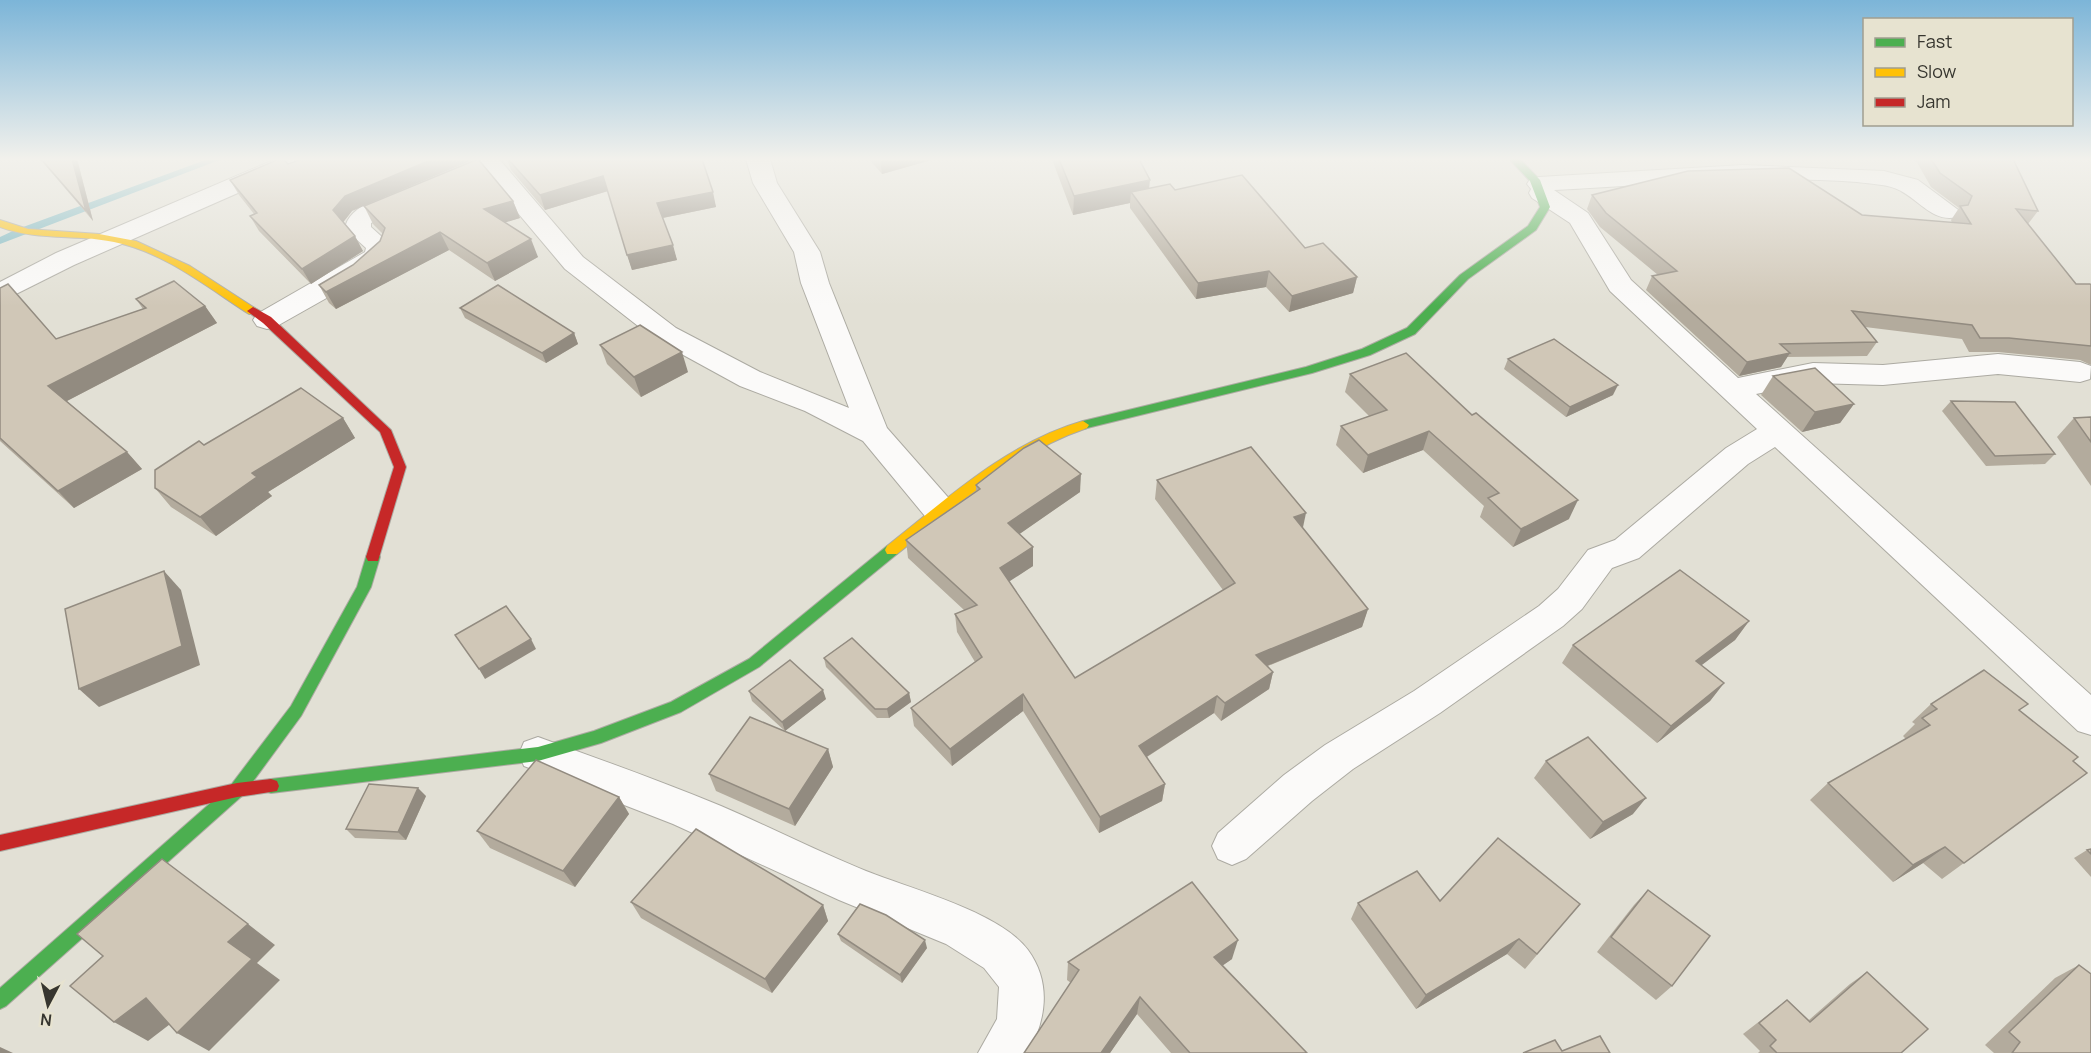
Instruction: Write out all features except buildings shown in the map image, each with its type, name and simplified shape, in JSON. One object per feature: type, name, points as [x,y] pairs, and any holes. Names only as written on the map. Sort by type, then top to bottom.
[{"type":"street","points":[[0,293],[65,259],[185,208]]},
{"type":"street","points":[[267,320],[325,289],[369,263],[378,255],[379,246],[356,225],[363,217],[384,208]]},
{"type":"street","points":[[527,208],[574,263],[666,334],[750,379],[816,404],[874,433]]},
{"type":"street","points":[[780,208],[807,252],[815,283],[874,433],[941,512]]},
{"type":"street","points":[[0,843],[237,790],[538,754],[594,738],[676,707],[754,663],[1012,457],[1068,429],[1308,370],[1366,352],[1411,331],[1464,277],[1532,228],[1544,208]]},
{"type":"street","points":[[1566,208],[1579,218],[1599,247],[1620,285],[1776,432],[1839,485],[2091,719]]},
{"type":"street","points":[[1942,208],[1948,212]]},
{"type":"street","points":[[0,223],[19,232],[115,239],[174,261],[267,320],[385,430],[400,467],[364,587],[296,711],[237,790],[0,1000]]},
{"type":"street","points":[[1731,388],[1813,373],[1883,375],[1998,364],[2080,372]]},
{"type":"street","points":[[1232,846],[1274,812],[1298,788],[1339,757],[1388,723],[1427,702],[1551,616],[1570,599],[1600,560],[1626,549],[1737,456],[1776,432]]},
{"type":"street","points":[[538,754],[705,819],[854,886],[924,912],[996,950],[1012,965],[1020,982],[1023,1002],[1019,1022],[1009,1043],[1001,1053]]},
{"type":"waterway","points":[[0,241],[84,208]]},
{"type":"traffic: fast","points":[[1083,425],[1308,370],[1366,352],[1411,331],[1464,277],[1532,228],[1544,208]]},
{"type":"traffic: fast","points":[[271,786],[538,754],[595,738],[676,707],[754,663],[892,550]]},
{"type":"traffic: fast","points":[[0,1000],[237,790],[296,711],[364,587],[373,557]]},
{"type":"traffic: slow","points":[[0,223],[42,234],[114,239],[150,250],[204,279],[253,311]]},
{"type":"traffic: slow","points":[[892,550],[982,478],[1007,461],[1057,434],[1083,425]]},
{"type":"traffic: jam","points":[[253,311],[267,320],[385,430],[400,467],[373,557]]},
{"type":"traffic: jam","points":[[0,843],[237,790],[271,786]]}]
